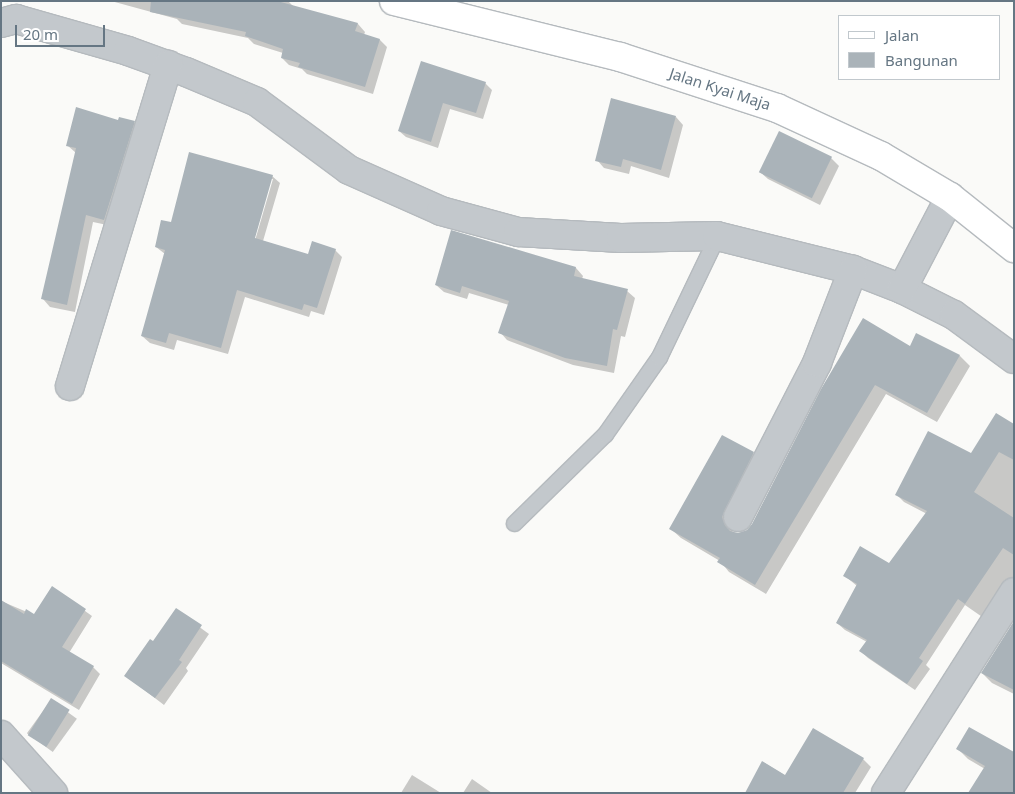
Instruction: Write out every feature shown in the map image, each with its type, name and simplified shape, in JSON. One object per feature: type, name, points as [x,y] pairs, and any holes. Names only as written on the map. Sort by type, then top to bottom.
[{"type":"main road","name":"Jalan Kyai Maja","points":[[394,1],[620,57],[777,108],[881,156],[950,197],[1014,248]]},
{"type":"street","points":[[14,11],[168,65],[257,102],[350,170],[441,211],[518,232],[621,238],[717,236],[853,270],[906,280],[1014,359]]},
{"type":"street","points":[[70,386],[168,65]]},
{"type":"street","points":[[906,280],[950,197]]},
{"type":"street","points":[[738,516],[817,363],[853,270]]},
{"type":"street","points":[[886,793],[1014,592]]},
{"type":"street","points":[[1,736],[53,793]]},
{"type":"lane","points":[[514,523],[605,434],[659,357],[717,236]]},
{"type":"building","points":[[151,1],[277,1],[358,23],[355,31],[380,39],[365,87],[298,67],[300,63],[281,58],[283,49],[245,36],[246,32],[150,12]]},
{"type":"building","points":[[421,61],[486,82],[476,113],[443,103],[431,142],[398,131]]},
{"type":"building","points":[[611,98],[676,116],[661,170],[623,159],[621,167],[595,161]]},
{"type":"building","points":[[76,107],[118,120],[119,117],[135,121],[104,220],[86,215],[67,305],[41,299],[76,148],[66,146]]},
{"type":"building","points":[[779,131],[832,157],[812,198],[759,172]]},
{"type":"building","points":[[189,152],[273,175],[255,238],[308,254],[312,241],[336,249],[317,308],[304,304],[302,310],[237,290],[221,348],[169,333],[166,343],[141,336],[165,250],[155,247],[161,220],[171,222]]},
{"type":"building","points":[[451,230],[576,267],[574,276],[628,289],[617,330],[613,329],[607,366],[565,358],[498,333],[509,301],[462,286],[460,293],[435,285]]},
{"type":"building","points":[[863,318],[910,346],[916,333],[960,355],[927,413],[875,385],[755,585],[717,562],[720,558],[669,529],[722,435],[754,452],[722,517],[730,531],[738,533],[747,530],[752,524],[821,389]]},
{"type":"building","points":[[996,413],[1014,424],[1014,460],[999,452],[974,492],[1014,518],[1014,555],[1003,548],[965,604],[958,599],[919,658],[923,661],[907,684],[859,651],[867,640],[836,623],[857,584],[843,576],[860,546],[889,563],[927,511],[895,495],[928,431],[971,453]]},
{"type":"building","points":[[52,586],[86,609],[62,647],[94,666],[72,704],[1,661],[1,600],[24,614],[26,609],[34,614]]},
{"type":"building","points":[[176,608],[202,625],[179,660],[182,662],[155,698],[124,676],[150,639],[153,641]]},
{"type":"building","points":[[1014,621],[1014,690],[981,673]]},
{"type":"building","points":[[51,698],[70,710],[46,747],[28,735]]},
{"type":"building","points":[[969,727],[1014,752],[1014,793],[968,793],[985,766],[956,749]]},
{"type":"building","points":[[813,728],[864,758],[843,793],[745,793],[762,761],[785,775]]}]
